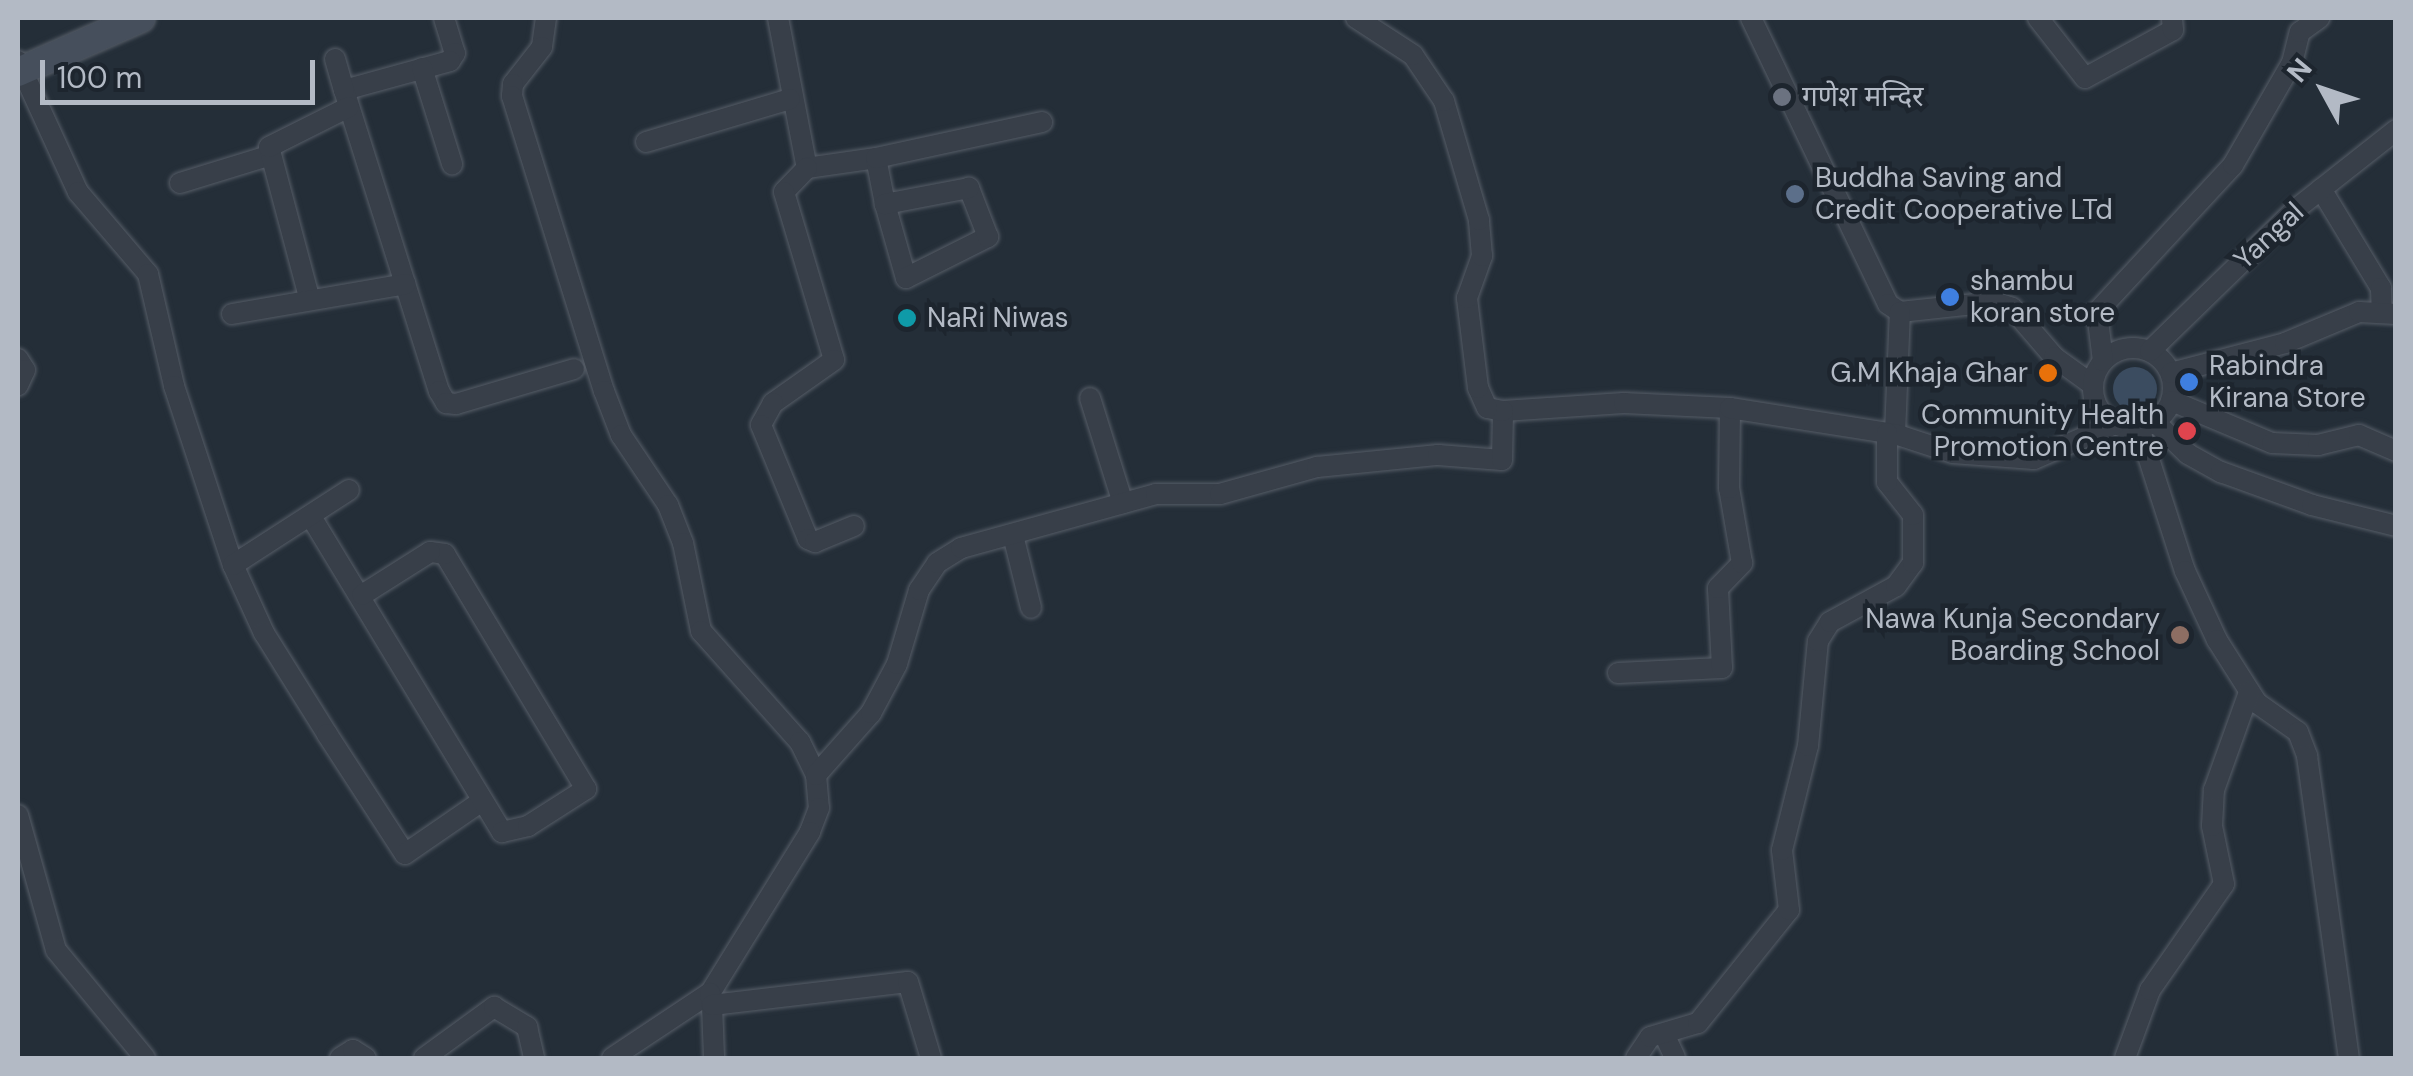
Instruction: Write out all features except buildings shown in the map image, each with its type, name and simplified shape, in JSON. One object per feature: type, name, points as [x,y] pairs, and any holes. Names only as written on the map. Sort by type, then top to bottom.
[{"type":"main road","points":[[19,68],[141,18]]},
{"type":"street","points":[[308,297],[268,156],[275,140],[346,99],[455,53],[444,18]]},
{"type":"street","points":[[546,18],[542,48],[513,84],[512,96],[604,391],[621,435],[668,505],[683,543],[701,631],[800,742],[816,774],[819,808],[810,832],[711,999],[714,1058]]},
{"type":"street","points":[[778,18],[790,98],[808,168]]},
{"type":"street","points":[[1356,18],[1414,56],[1444,101],[1479,220],[1482,256],[1468,298],[1478,388],[1487,408],[1503,411],[1624,402],[1730,408],[1891,434],[1953,453],[2034,459],[2115,424],[2147,425],[2221,472],[2312,505],[2396,526]]},
{"type":"street","points":[[1751,18],[1830,170],[1881,294],[1900,312],[1994,302],[2012,308],[2029,320],[2054,357],[2093,385]]},
{"type":"street","points":[[2038,18],[2085,78],[2173,30],[2172,18]]},
{"type":"street","points":[[2115,424],[2098,408],[2093,385],[2103,362],[2097,312],[2233,165],[2292,63],[2296,25],[2318,18]]},
{"type":"street","points":[[335,59],[446,402],[574,369]]},
{"type":"street","points":[[19,68],[78,192],[148,274],[174,386],[233,565],[264,633],[401,852],[482,800]]},
{"type":"street","points":[[422,68],[452,164]]},
{"type":"street","points":[[646,142],[790,98]]},
{"type":"street","points":[[854,526],[815,542],[808,538],[760,425],[773,403],[834,360],[784,192],[808,168],[876,158],[1042,122]]},
{"type":"street","name":"Yangal","points":[[2150,351],[2321,189],[2396,130]]},
{"type":"street","points":[[180,183],[268,156]]},
{"type":"street","points":[[876,158],[885,204],[906,278],[988,237],[969,188],[885,204]]},
{"type":"street","points":[[2171,373],[2285,344],[2359,312],[2389,313],[2381,288],[2321,189]]},
{"type":"street","points":[[232,314],[308,297],[405,284]]},
{"type":"street","points":[[1636,1058],[1640,1044],[1698,1023],[1789,910],[1782,850],[1808,746],[1818,641],[1830,622],[1896,586],[1913,563],[1913,515],[1887,482],[1900,312]]},
{"type":"street","points":[[2103,362],[2125,348],[2150,351],[2171,373],[2172,401],[2147,425]]},
{"type":"street","points":[[18,358],[24,370],[18,385]]},
{"type":"street","points":[[1090,398],[1124,503]]},
{"type":"street","points":[[2172,401],[2272,443],[2318,446],[2358,435],[2396,451]]},
{"type":"street","points":[[1618,674],[1722,668],[1718,588],[1742,563],[1729,488],[1730,408]]},
{"type":"street","points":[[816,774],[871,713],[897,664],[919,590],[937,563],[961,548],[1156,494],[1220,494],[1317,467],[1438,455],[1502,460],[1503,411]]},
{"type":"street","points":[[2147,425],[2185,571],[2249,692],[2298,732],[2307,756],[2349,1058]]},
{"type":"street","points":[[233,565],[292,524],[312,520],[349,490]]},
{"type":"street","points":[[312,520],[362,595],[506,835],[586,790],[445,554],[430,552],[362,595]]},
{"type":"street","points":[[1013,535],[1030,608]]},
{"type":"street","points":[[2125,1058],[2150,990],[2224,884],[2212,826],[2214,790],[2249,692]]},
{"type":"street","points":[[18,815],[56,950],[144,1058]]},
{"type":"street","points":[[612,1058],[711,999],[908,982],[931,1058]]},
{"type":"street","points":[[424,1058],[491,1007],[525,1024],[534,1058]]},
{"type":"street","points":[[1664,1034],[1675,1058]]},
{"type":"street","points":[[340,1058],[353,1050],[366,1058]]},
{"type":"water","points":[[2135,367],[2150,374],[2157,389],[2150,404],[2135,411],[2120,404],[2113,389],[2120,374]]},
{"type":"place","name":"गणेश मन्दिर","points":[[1782,97]]},
{"type":"place","name":"Buddha Saving and Credit Cooperative LTd","points":[[1795,194]]},
{"type":"place","name":"shambu koran store","points":[[1950,297]]},
{"type":"place","name":"NaRi Niwas","points":[[907,318]]},
{"type":"place","name":"G.M Khaja Ghar","points":[[2048,373]]},
{"type":"place","name":"Rabindra Kirana Store","points":[[2189,382]]},
{"type":"place","name":"Community Health Promotion Centre","points":[[2187,431]]},
{"type":"place","name":"Nawa Kunja Secondary Boarding School","points":[[2180,635]]}]
